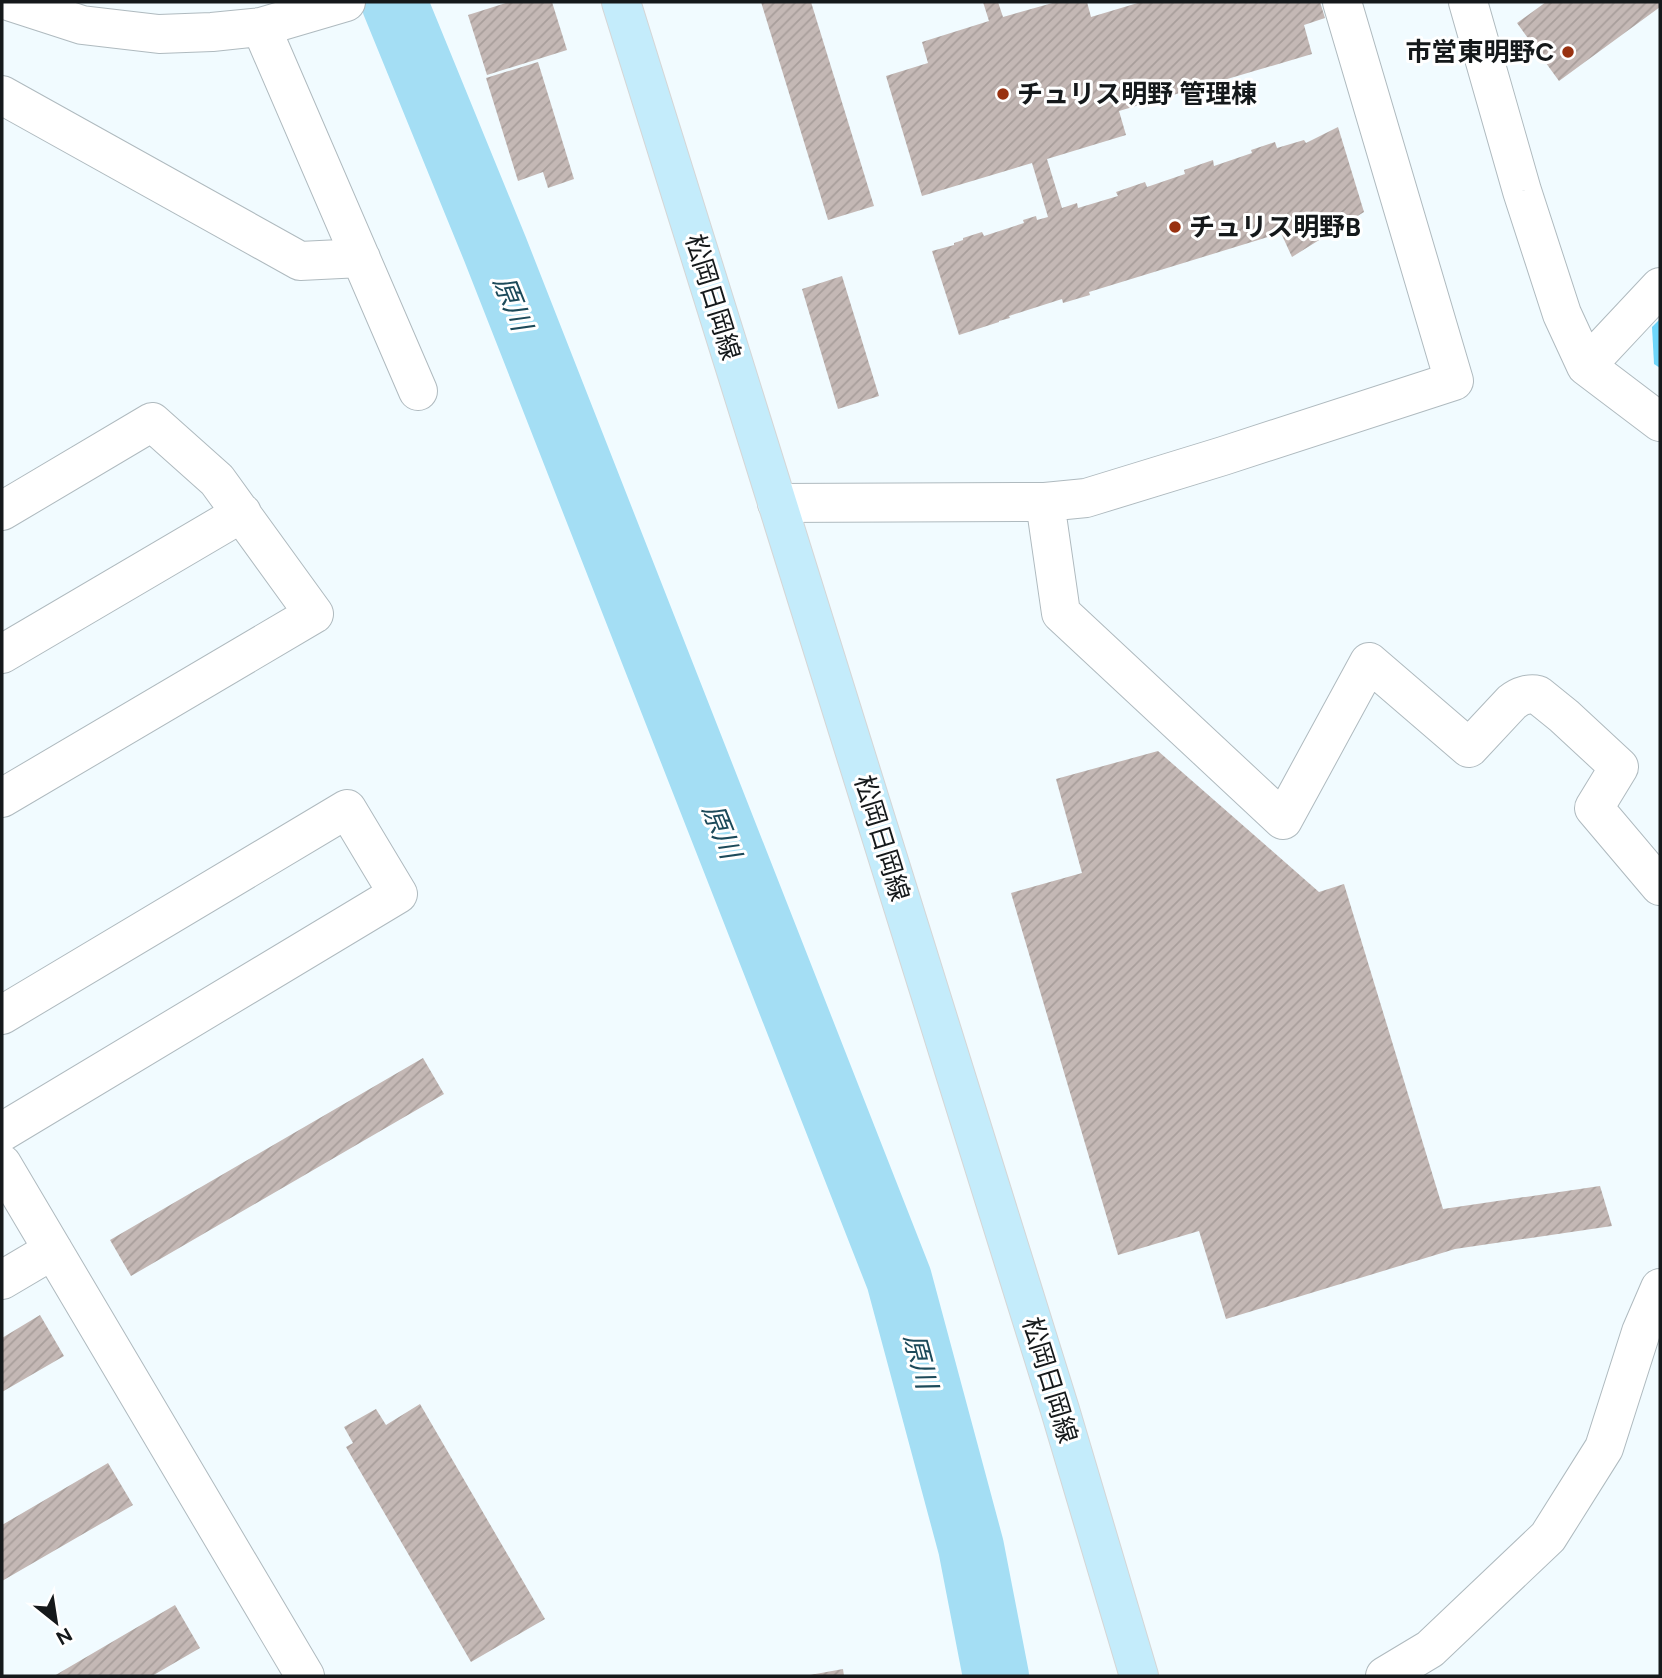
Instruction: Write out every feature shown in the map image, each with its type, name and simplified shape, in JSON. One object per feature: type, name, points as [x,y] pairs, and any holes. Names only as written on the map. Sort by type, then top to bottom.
[{"type":"main road","name":"松岡日岡線","points":[[621,2],[1060,1410],[1139,1676]]},
{"type":"street","points":[[11,2],[82,25],[159,34],[261,27],[337,5]]},
{"type":"street","points":[[778,503],[1045,502],[1086,498],[1454,381],[1342,2]]},
{"type":"street","points":[[1468,2],[1522,191],[1562,314],[1586,366],[1660,422]]},
{"type":"street","points":[[261,27],[418,391]]},
{"type":"street","points":[[2,95],[300,261],[361,258]]},
{"type":"street","points":[[1586,366],[1660,287]]},
{"type":"street","points":[[2,511],[152,422],[217,480],[314,614],[2,798]]},
{"type":"street","points":[[1045,502],[1061,613],[1283,820],[1369,662],[1469,748],[1516,699],[1533,694],[1545,700],[1619,767],[1594,808],[1660,886]]},
{"type":"street","points":[[2,654],[242,513]]},
{"type":"street","points":[[2,1015],[347,809],[398,894],[2,1132]]},
{"type":"street","points":[[2,1164],[305,1676]]},
{"type":"street","points":[[2,1280],[53,1250]]},
{"type":"street","points":[[1385,1676],[1430,1649],[1548,1537],[1604,1448],[1641,1332],[1660,1288]]},
{"type":"green space","points":[[1660,319],[1660,368],[1654,364],[1652,327]]},
{"type":"building","points":[[509,2],[552,2],[567,50],[487,75],[468,15]]},
{"type":"building","points":[[761,2],[811,2],[874,206],[828,220]]},
{"type":"building","points":[[983,2],[998,2],[1003,17],[1056,2],[1087,2],[1091,17],[1141,2],[1320,2],[1325,18],[1304,25],[1312,54],[1119,111],[1126,135],[1047,159],[1062,208],[1077,203],[1078,208],[1118,196],[1116,192],[1145,182],[1147,187],[1185,174],[1184,170],[1213,160],[1214,166],[1275,142],[1277,148],[1304,140],[1306,143],[1338,127],[1364,212],[1292,257],[1281,233],[1089,292],[1090,295],[1063,303],[1062,299],[959,335],[932,251],[954,245],[963,238],[982,232],[984,236],[1024,223],[1023,220],[1036,216],[1037,220],[1048,217],[1032,163],[922,196],[886,76],[928,63],[922,42],[989,21]]},
{"type":"building","name":"市営東明野C","points":[[1546,2],[1660,2],[1660,7],[1559,81],[1517,23]]},
{"type":"building","points":[[538,62],[574,179],[548,188],[543,172],[518,181],[486,78]]},
{"type":"building","points":[[842,276],[879,396],[838,409],[802,289]]},
{"type":"building","points":[[1158,751],[1319,892],[1344,884],[1443,1209],[1600,1186],[1612,1226],[1455,1249],[1226,1319],[1199,1231],[1118,1255],[1011,893],[1082,873],[1056,779]]},
{"type":"building","points":[[423,1058],[444,1094],[131,1276],[110,1240]]},
{"type":"building","points":[[40,1315],[64,1356],[2,1392],[2,1338]]},
{"type":"building","points":[[420,1404],[545,1619],[471,1662],[346,1447],[353,1443],[344,1427],[376,1409],[386,1425]]},
{"type":"building","points":[[108,1463],[133,1505],[2,1581],[2,1525]]},
{"type":"building","points":[[175,1605],[200,1648],[152,1676],[54,1676]]},
{"type":"building","points":[[843,1669],[844,1676],[810,1676],[810,1675]]},
{"type":"waterway","name":"原川","points":[[394,2],[495,249],[899,1279],[971,1547],[996,1676]]},
{"type":"place","name":"市営東明野C","points":[[1568,52]]},
{"type":"place","name":"チュリス明野 管理棟","points":[[1003,94]]},
{"type":"place","name":"チュリス明野B","points":[[1175,227]]}]
